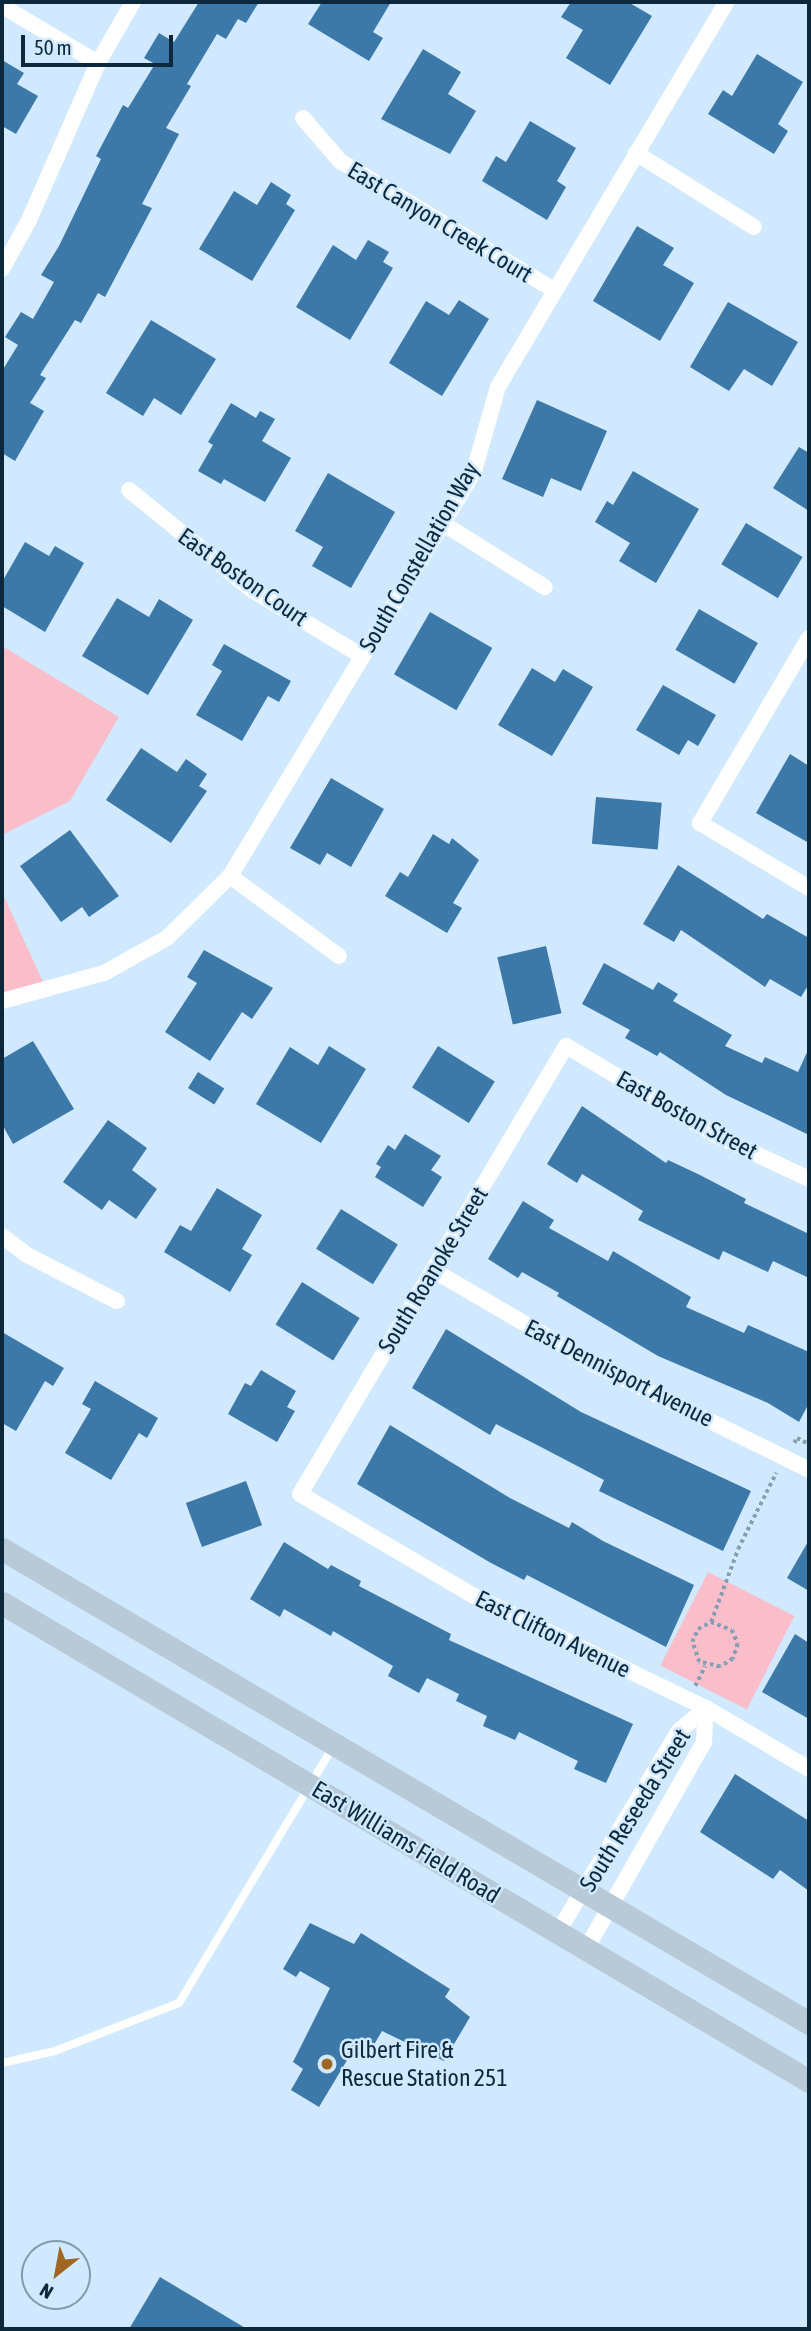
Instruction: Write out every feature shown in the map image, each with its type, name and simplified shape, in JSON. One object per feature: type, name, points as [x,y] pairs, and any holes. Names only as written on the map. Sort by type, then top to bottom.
[{"type":"main road","name":"East Williams Field Road","points":[[2,1549],[809,2023]]},
{"type":"main road","name":"East Williams Field Road","points":[[2,1603],[809,2081]]},
{"type":"street","points":[[2,269],[29,220],[98,63],[133,2]]},
{"type":"street","name":"South Constellation Way","points":[[2,1001],[104,973],[167,938],[230,876],[474,471],[499,387],[554,290],[727,2]]},
{"type":"street","points":[[2,6],[98,63]]},
{"type":"street","name":"East Canyon Creek Court","points":[[303,118],[340,161],[554,290]]},
{"type":"street","points":[[636,153],[754,226]]},
{"type":"street","name":"East Boston Court","points":[[129,490],[251,590],[362,656]]},
{"type":"street","points":[[442,523],[545,587]]},
{"type":"street","points":[[809,638],[700,822],[809,888]]},
{"type":"street","points":[[230,876],[338,956]]},
{"type":"street","name":"East Boston Street","points":[[566,1046],[716,1135],[809,1179]]},
{"type":"street","name":"South Roanoke Street","points":[[300,1494],[566,1046]]},
{"type":"street","points":[[2,1236],[27,1255],[117,1301]]},
{"type":"street","name":"East Dennisport Avenue","points":[[433,1270],[594,1364],[809,1470]]},
{"type":"street","name":"East Clifton Avenue","points":[[300,1494],[472,1595],[706,1708],[809,1769]]},
{"type":"street","name":"South Reseeda Street","points":[[558,1932],[679,1731],[706,1708]]},
{"type":"street","name":"South Reseeda Street","points":[[586,1949],[613,1908],[704,1742],[706,1708]]},
{"type":"lane","points":[[2,2063],[55,2051],[179,2003],[334,1745]]},
{"type":"path","points":[[793,1446],[797,1438],[809,1444]]},
{"type":"path","points":[[711,1622],[732,1630],[737,1652],[720,1667],[705,1666],[694,1656],[692,1642],[698,1629],[711,1622],[738,1549],[776,1473]]},
{"type":"path","points":[[695,1686],[705,1666]]},
{"type":"shaded area","points":[[2,646],[119,717],[70,801],[2,835]]},
{"type":"shaded area","points":[[2,892],[43,982],[2,993]]},
{"type":"shaded area","points":[[708,1572],[794,1616],[747,1710],[660,1666]]},
{"type":"building","points":[[199,2],[259,2],[246,23],[238,19],[226,39],[217,34],[187,84],[191,86],[166,128],[179,134],[142,204],[152,208],[105,297],[98,293],[81,323],[75,320],[40,375],[46,378],[30,403],[44,411],[15,461],[2,453],[2,371],[18,345],[5,337],[21,312],[33,319],[54,282],[41,275],[59,246],[101,159],[96,156],[123,105],[128,108],[155,64],[144,58],[159,33],[174,42]]},
{"type":"building","points":[[322,2],[391,2],[373,32],[383,38],[369,61],[308,24]]},
{"type":"building","points":[[571,2],[628,2],[652,16],[610,85],[566,58],[583,30],[561,17]]},
{"type":"building","points":[[423,49],[461,72],[448,94],[476,111],[450,154],[381,119]]},
{"type":"building","points":[[757,54],[803,82],[778,124],[788,131],[774,154],[708,114],[723,90],[732,96]]},
{"type":"building","points":[[2,60],[24,73],[17,84],[38,96],[16,134],[2,126]]},
{"type":"building","points":[[530,121],[576,148],[557,181],[566,187],[547,220],[482,181],[496,156],[506,162]]},
{"type":"building","points":[[271,182],[291,195],[286,204],[295,210],[252,281],[199,249],[234,191],[257,205]]},
{"type":"building","points":[[637,226],[674,248],[663,265],[694,283],[660,341],[593,301]]},
{"type":"building","points":[[368,240],[389,252],[383,262],[393,268],[350,340],[296,307],[333,245],[356,260]]},
{"type":"building","points":[[459,300],[489,319],[442,396],[389,363],[426,301],[449,315]]},
{"type":"building","points":[[728,302],[798,342],[772,386],[744,369],[729,391],[690,367]]},
{"type":"building","points":[[151,320],[216,359],[181,415],[154,398],[143,416],[106,393]]},
{"type":"building","points":[[537,400],[607,431],[581,491],[551,478],[543,497],[502,479]]},
{"type":"building","points":[[231,403],[256,418],[260,411],[275,419],[262,441],[291,458],[265,502],[224,479],[221,484],[198,471],[213,445],[208,442]]},
{"type":"building","points":[[799,447],[809,453],[809,511],[773,488]]},
{"type":"building","points":[[633,471],[699,509],[656,583],[619,561],[630,543],[595,522],[607,501],[613,505]]},
{"type":"building","points":[[328,473],[395,512],[351,588],[312,566],[323,547],[295,531]]},
{"type":"building","points":[[746,523],[803,557],[778,598],[721,564]]},
{"type":"building","points":[[25,542],[49,556],[55,546],[84,563],[45,632],[2,606],[2,582]]},
{"type":"building","points":[[117,598],[149,617],[159,599],[193,620],[148,695],[82,656]]},
{"type":"building","points":[[699,609],[758,643],[734,684],[676,650]]},
{"type":"building","points":[[430,612],[492,648],[456,710],[394,674]]},
{"type":"building","points":[[224,644],[291,681],[279,702],[268,696],[242,741],[196,715],[222,671],[212,665]]},
{"type":"building","points":[[532,668],[555,682],[563,669],[593,687],[552,756],[498,725]]},
{"type":"building","points":[[663,685],[716,715],[698,746],[688,740],[679,755],[636,730]]},
{"type":"building","points":[[141,748],[177,772],[186,759],[207,774],[199,786],[207,791],[171,843],[106,800]]},
{"type":"building","points":[[790,754],[809,766],[809,843],[756,813]]},
{"type":"building","points":[[331,778],[384,809],[351,867],[327,853],[320,865],[290,848]]},
{"type":"building","points":[[596,797],[662,803],[658,850],[592,844]]},
{"type":"building","points":[[70,830],[119,896],[89,917],[82,907],[61,922],[20,866]]},
{"type":"building","points":[[433,834],[449,844],[452,838],[479,860],[453,903],[462,908],[447,933],[385,896],[400,872],[408,877]]},
{"type":"building","points":[[678,865],[763,919],[767,914],[809,938],[809,984],[801,997],[770,979],[765,987],[681,930],[674,942],[643,924]]},
{"type":"building","points":[[546,946],[562,1013],[513,1024],[497,957]]},
{"type":"building","points":[[204,950],[273,988],[252,1019],[242,1012],[210,1061],[165,1032],[197,983],[187,977]]},
{"type":"building","points":[[604,963],[653,990],[658,982],[678,994],[673,1001],[732,1035],[725,1046],[762,1063],[765,1057],[798,1072],[809,1048],[809,1135],[726,1095],[660,1052],[657,1056],[625,1038],[630,1030],[582,1004]]},
{"type":"building","points":[[33,1041],[74,1109],[13,1144],[2,1124],[2,1059]]},
{"type":"building","points":[[329,1046],[366,1069],[321,1143],[256,1104],[290,1047],[318,1065]]},
{"type":"building","points":[[438,1046],[495,1082],[469,1123],[412,1088]]},
{"type":"building","points":[[198,1072],[224,1088],[214,1105],[188,1088]]},
{"type":"building","points":[[582,1106],[666,1163],[668,1160],[700,1175],[746,1199],[744,1203],[809,1234],[809,1278],[773,1261],[768,1272],[723,1251],[719,1260],[638,1220],[643,1211],[582,1174],[577,1183],[547,1164]]},
{"type":"building","points":[[108,1120],[147,1148],[132,1170],[157,1189],[136,1219],[109,1200],[102,1210],[63,1182]]},
{"type":"building","points":[[405,1134],[441,1156],[431,1170],[442,1177],[423,1207],[375,1177],[381,1167],[376,1164],[388,1145],[395,1150]]},
{"type":"building","points":[[217,1188],[262,1215],[242,1249],[252,1255],[230,1292],[164,1252],[180,1225],[191,1231]]},
{"type":"building","points":[[523,1201],[554,1220],[549,1228],[608,1261],[613,1251],[691,1297],[686,1307],[744,1333],[748,1325],[809,1352],[809,1403],[799,1422],[768,1403],[658,1356],[557,1296],[559,1293],[522,1272],[518,1278],[488,1259]]},
{"type":"building","points":[[341,1209],[398,1245],[373,1284],[316,1249]]},
{"type":"building","points":[[302,1282],[360,1318],[333,1360],[276,1324]]},
{"type":"building","points":[[446,1329],[581,1412],[751,1491],[723,1551],[599,1491],[604,1480],[496,1424],[490,1435],[412,1388]]},
{"type":"building","points":[[2,1332],[64,1368],[53,1386],[45,1381],[16,1431],[2,1423]]},
{"type":"building","points":[[261,1370],[296,1391],[287,1407],[295,1411],[277,1442],[228,1414],[245,1383],[251,1386]]},
{"type":"building","points":[[95,1381],[158,1418],[147,1438],[139,1433],[111,1480],[65,1453],[91,1409],[82,1404]]},
{"type":"building","points":[[390,1425],[510,1498],[569,1528],[572,1522],[603,1541],[694,1585],[666,1647],[527,1575],[524,1580],[491,1563],[357,1484]]},
{"type":"building","points":[[246,1481],[262,1525],[202,1547],[186,1503]]},
{"type":"building","points":[[809,1540],[809,1591],[787,1578]]},
{"type":"building","points":[[284,1542],[328,1569],[331,1565],[361,1581],[359,1586],[451,1634],[449,1640],[633,1724],[606,1783],[574,1769],[578,1761],[519,1732],[515,1740],[483,1726],[487,1716],[456,1701],[459,1694],[427,1678],[419,1693],[388,1676],[393,1666],[333,1631],[331,1636],[284,1609],[280,1617],[250,1599]]},
{"type":"building","points":[[795,1634],[809,1643],[809,1719],[762,1692]]},
{"type":"building","points":[[735,1774],[809,1821],[809,1891],[780,1870],[773,1879],[700,1832]]},
{"type":"building","points":[[310,1923],[354,1944],[361,1933],[450,1989],[445,1997],[470,2017],[444,2061],[382,2031],[368,2055],[355,2047],[319,2107],[291,2090],[303,2069],[293,2062],[330,1988],[300,1971],[296,1977],[283,1969]]},
{"type":"building","points":[[160,2277],[247,2329],[129,2329]]},
{"type":"place","name":"Gilbert Fire & Rescue Station 251","points":[[327,2064]]}]
